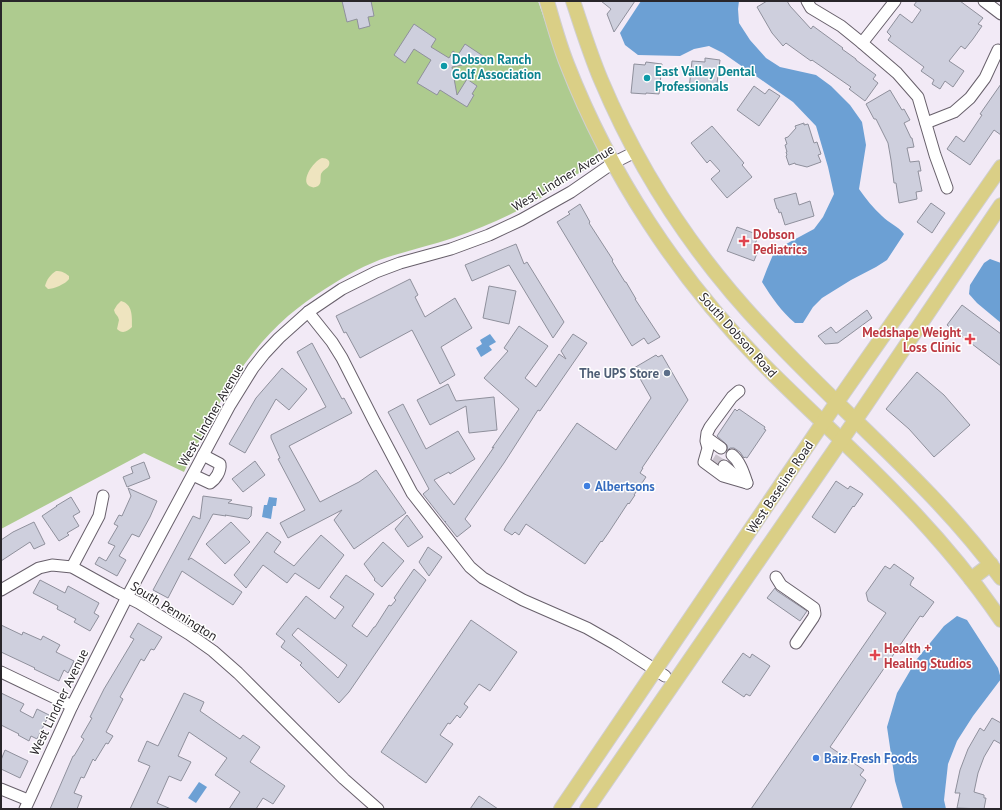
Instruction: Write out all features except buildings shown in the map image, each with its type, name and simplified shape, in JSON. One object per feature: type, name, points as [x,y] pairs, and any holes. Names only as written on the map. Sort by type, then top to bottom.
[{"type":"main road","name":"South Dobson Road","points":[[547,1],[567,63],[590,117],[613,163],[650,225],[714,310],[760,361],[898,496],[948,551],[1001,620]]},
{"type":"main road","name":"South Dobson Road","points":[[573,1],[589,51],[600,79],[612,107],[635,152],[648,176],[681,226],[717,276],[772,338],[936,499],[959,525],[1001,578]]},
{"type":"main road","name":"West Baseline Road","points":[[561,809],[660,673],[837,402],[1001,167]]},
{"type":"main road","name":"West Baseline Road","points":[[587,809],[856,420],[1001,205]]},
{"type":"main road","points":[[971,579],[991,564]]},
{"type":"street","points":[[807,1],[812,8],[840,26],[897,73],[918,97],[935,155],[947,188]]},
{"type":"street","points":[[862,43],[895,1]]},
{"type":"street","points":[[984,1],[1001,14]]},
{"type":"street","points":[[926,123],[954,112],[970,98],[985,78],[998,50]]},
{"type":"street","name":"West Lindner Avenue","points":[[26,805],[72,706],[127,597],[230,405],[253,368],[264,354],[279,338],[308,312],[342,289],[376,272],[400,263],[451,249],[489,235],[521,220],[570,192],[613,163],[635,152]]},
{"type":"street","points":[[308,312],[332,342],[342,358],[412,493],[470,567],[483,578],[523,600],[587,628],[660,673]]},
{"type":"street","points":[[728,461],[735,458],[744,473],[747,483],[724,476],[704,462],[712,450],[707,434],[710,427],[732,397],[739,391]]},
{"type":"street","points":[[193,475],[210,483],[214,480],[220,469],[220,464],[203,455]]},
{"type":"street","points":[[72,567],[99,516],[103,496]]},
{"type":"street","name":"South Pennington","points":[[1,590],[39,568],[52,564],[72,567],[138,603],[189,634],[213,651],[238,673],[347,782],[378,809]]},
{"type":"street","points":[[776,577],[781,585],[814,608],[814,618],[796,643]]},
{"type":"street","points":[[1,672],[72,706]]},
{"type":"street","points":[[1,789],[26,805]]},
{"type":"green space","points":[[1,1],[538,1],[569,88],[597,146],[597,157],[593,163],[547,194],[501,219],[453,238],[372,263],[315,295],[288,316],[255,350],[241,369],[216,409],[184,472],[144,453],[1,529]]},
{"type":"sand","points":[[322,158],[328,160],[329,165],[321,174],[319,185],[312,187],[306,182],[308,172],[318,160]]},
{"type":"sand","points":[[56,271],[66,274],[69,276],[69,279],[59,286],[48,289],[45,286],[47,281]]},
{"type":"sand","points":[[121,301],[128,305],[132,315],[132,327],[124,332],[117,329],[119,320],[114,310]]},
{"type":"water","points":[[641,1],[739,1],[739,23],[750,40],[766,58],[780,67],[816,75],[831,86],[850,105],[862,122],[866,145],[859,189],[879,213],[904,234],[887,260],[822,298],[813,307],[803,323],[795,323],[785,314],[762,282],[775,250],[814,229],[823,217],[834,194],[816,126],[793,102],[723,53],[709,46],[694,49],[680,56],[638,55],[625,45],[620,33]]},
{"type":"water","points":[[990,259],[1001,263],[1001,323],[977,303],[969,294],[970,285],[984,263]]},
{"type":"water","points":[[490,334],[496,342],[489,346],[492,350],[481,357],[476,348],[482,344],[480,340]]},
{"type":"water","points":[[269,497],[277,498],[276,506],[273,506],[271,519],[262,517],[264,505],[267,505]]},
{"type":"water","points":[[957,616],[967,620],[998,668],[1001,679],[973,716],[957,741],[948,764],[944,800],[946,809],[903,809],[895,781],[887,727],[897,693],[917,659],[944,626]]},
{"type":"water","points":[[199,782],[207,787],[196,803],[188,798]]},
{"type":"tunnel","points":[[713,459],[724,466]]},
{"type":"place","name":"Dobson Ranch Golf Association","points":[[444,66]]},
{"type":"place","name":"East Valley Dental Professionals","points":[[647,78]]},
{"type":"place","name":"Dobson Pediatrics","points":[[744,241]]},
{"type":"place","name":"Medshape Weight Loss Clinic","points":[[970,339]]},
{"type":"place","name":"The UPS Store","points":[[667,373]]},
{"type":"place","name":"Albertsons","points":[[587,486]]},
{"type":"place","name":"Health + Healing Studios","points":[[875,655]]},
{"type":"place","name":"Baiz Fresh Foods","points":[[816,758]]}]
